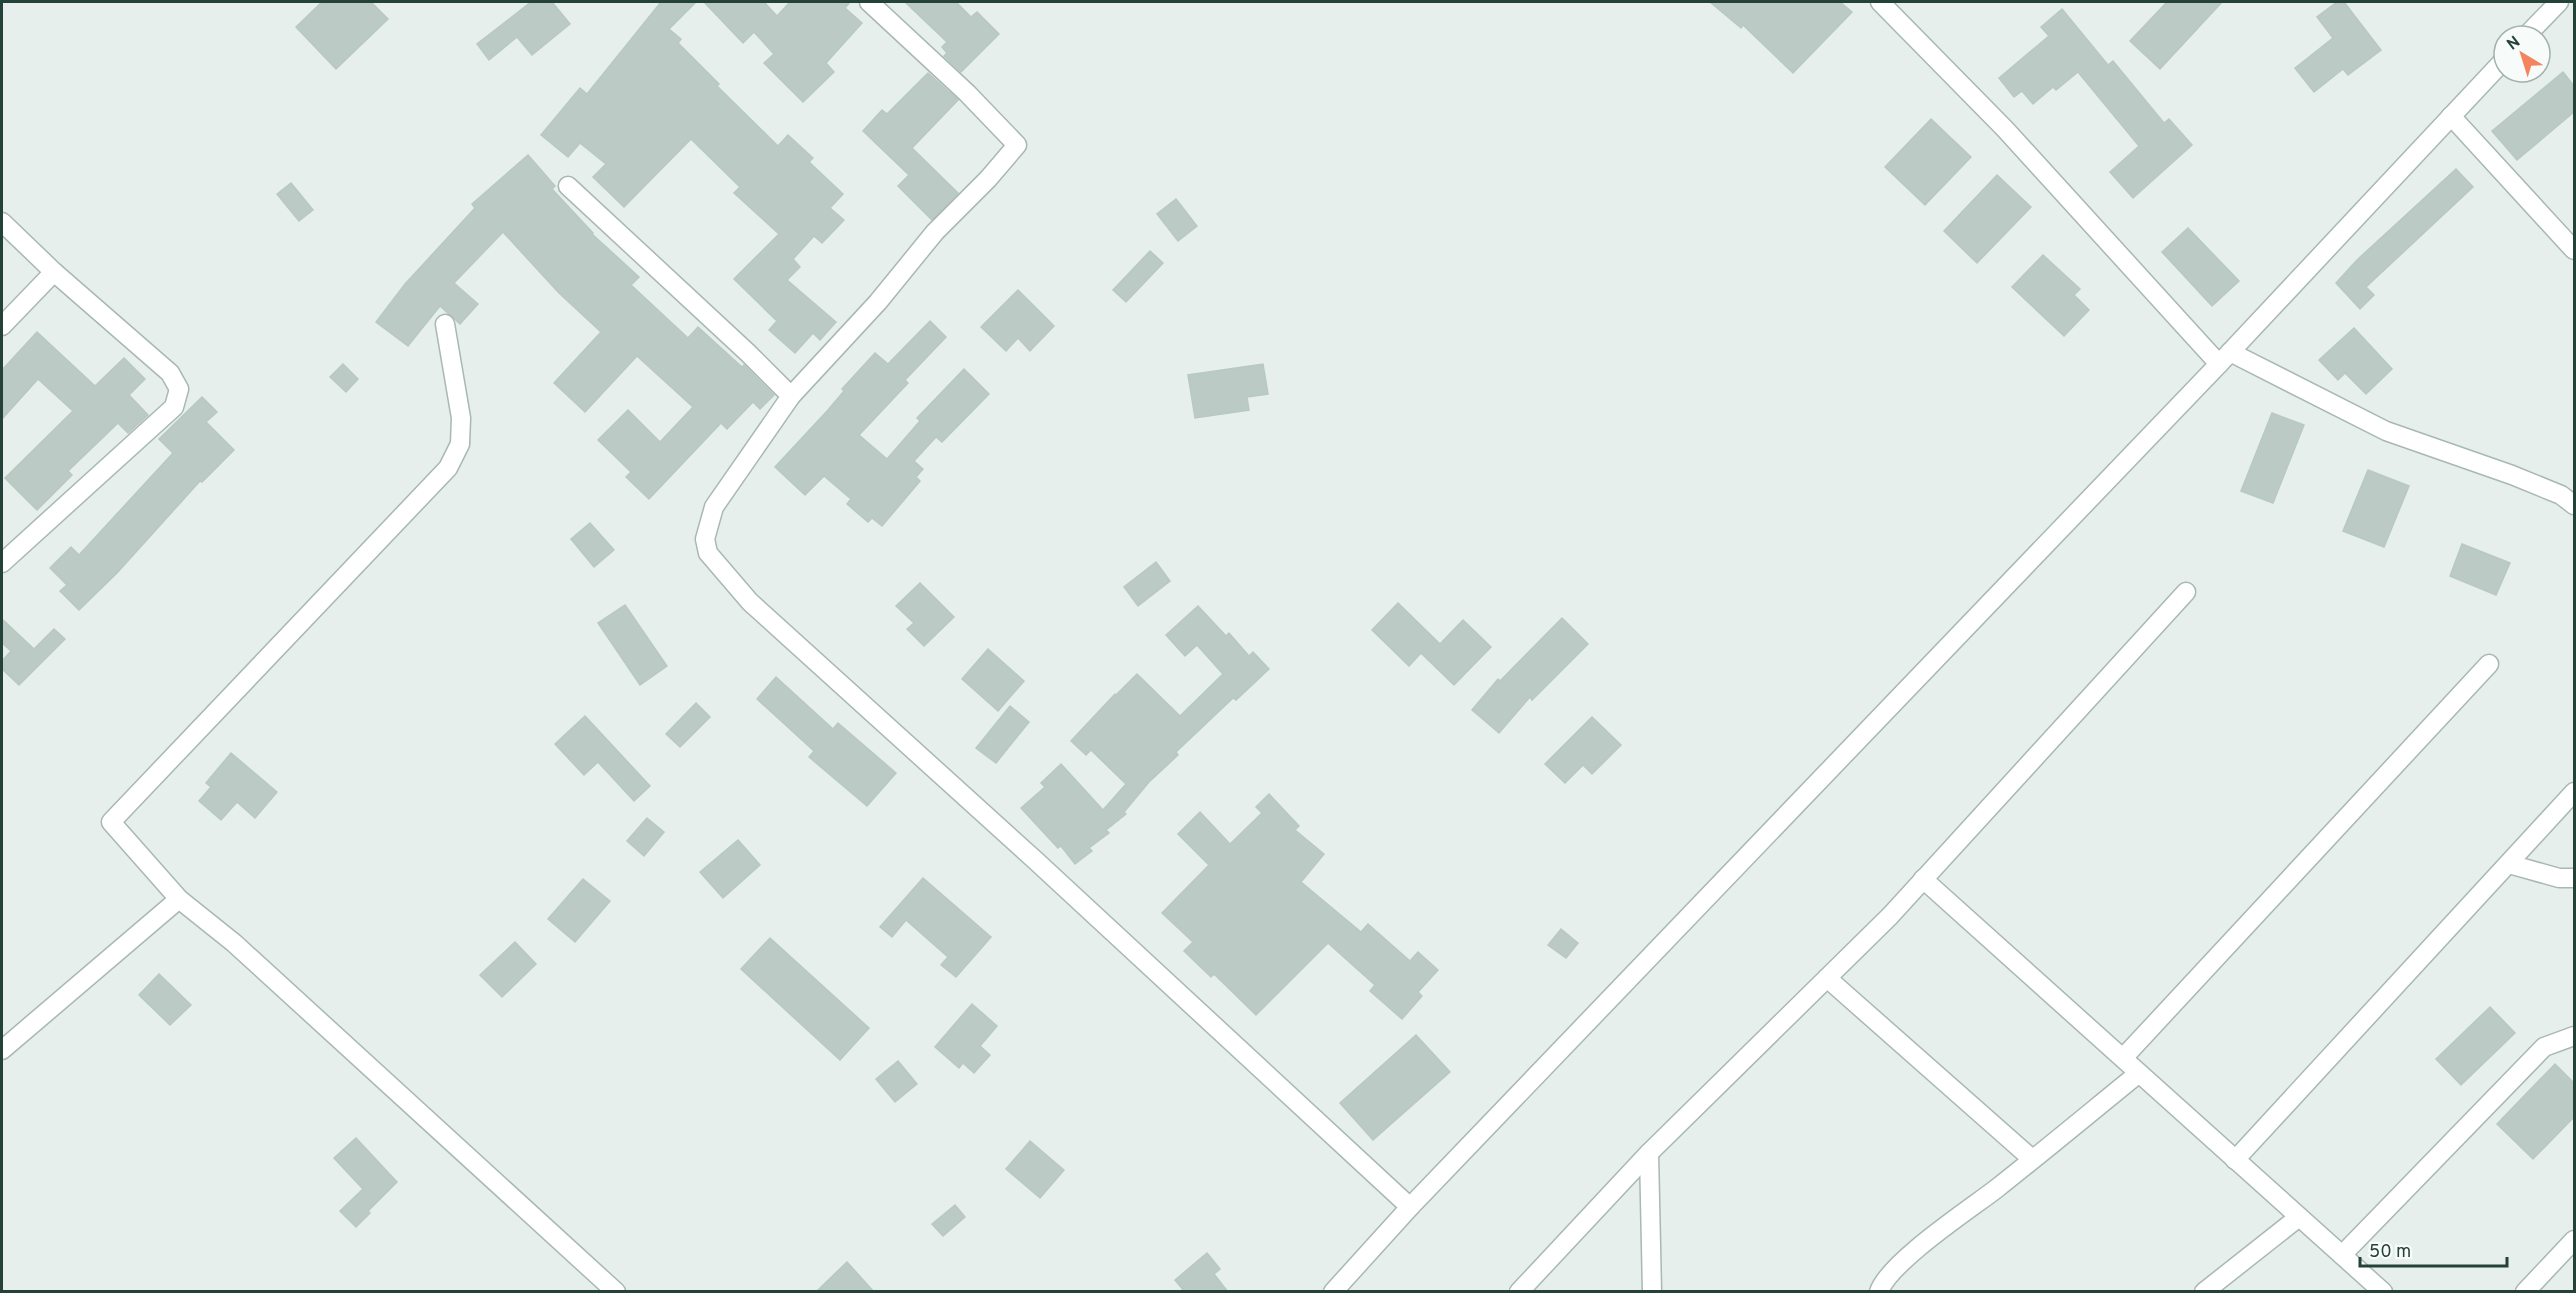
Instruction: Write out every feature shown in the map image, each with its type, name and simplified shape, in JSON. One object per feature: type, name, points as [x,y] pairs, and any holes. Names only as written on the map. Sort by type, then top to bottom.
[{"type":"street","points":[[869,2],[967,93],[1017,145],[988,179],[935,232],[878,302],[791,396],[714,507],[705,539],[708,554],[750,602],[1026,852],[1410,1207]]},
{"type":"street","points":[[1880,2],[2006,129],[2224,358],[2386,431],[2512,475],[2561,495],[2574,505]]},
{"type":"street","points":[[2538,24],[2559,2]]},
{"type":"street","points":[[1333,1292],[1410,1207],[2224,358],[2492,73]]},
{"type":"street","points":[[2451,116],[2574,250]]},
{"type":"street","points":[[568,186],[748,353],[791,396]]},
{"type":"street","points":[[2,222],[54,272],[170,373],[179,389],[174,407],[2,563]]},
{"type":"street","points":[[2,326],[54,272]]},
{"type":"street","points":[[445,324],[461,418],[460,444],[448,468],[111,822],[179,899],[234,943],[616,1292]]},
{"type":"street","points":[[1519,1292],[1649,1153],[1890,916],[2186,592]]},
{"type":"street","points":[[2122,1058],[2489,664]]},
{"type":"street","points":[[2235,1160],[2574,792]]},
{"type":"street","points":[[2509,864],[2559,878],[2574,878]]},
{"type":"street","points":[[1923,879],[2383,1292]]},
{"type":"street","points":[[2,1050],[179,899]]},
{"type":"street","points":[[1827,978],[2032,1159]]},
{"type":"street","points":[[2342,1255],[2544,1047],[2574,1036]]},
{"type":"street","points":[[1879,1292],[1881,1286],[1901,1264],[1936,1233],[2139,1073]]},
{"type":"street","points":[[1649,1153],[1652,1292]]},
{"type":"street","points":[[2204,1292],[2299,1217]]},
{"type":"street","points":[[2525,1292],[2574,1240]]},
{"type":"building","points":[[322,2],[371,2],[388,19],[336,69],[296,27]]},
{"type":"building","points":[[531,2],[552,2],[570,24],[532,55],[517,37],[489,60],[477,44]]},
{"type":"building","points":[[661,2],[696,2],[669,29],[681,39],[678,43],[719,84],[717,86],[778,146],[788,135],[813,158],[809,162],[843,194],[830,208],[844,220],[822,243],[814,236],[793,259],[800,267],[787,280],[836,322],[820,340],[813,333],[795,353],[769,330],[777,321],[734,279],[779,234],[734,193],[740,187],[691,139],[624,207],[593,177],[606,164],[580,143],[568,157],[541,135],[580,88],[587,94]]},
{"type":"building","points":[[704,2],[764,2],[777,16],[790,2],[850,2],[845,8],[862,23],[826,63],[834,72],[803,102],[764,63],[774,54],[754,32],[743,43]]},
{"type":"building","points":[[905,2],[956,2],[971,17],[977,12],[999,34],[961,72],[944,56],[947,53],[942,47],[947,42]]},
{"type":"building","points":[[1710,2],[1840,2],[1852,12],[1793,73],[1743,25],[1741,28]]},
{"type":"building","points":[[2167,2],[2222,2],[2160,69],[2130,41]]},
{"type":"building","points":[[2337,2],[2344,2],[2381,50],[2348,75],[2343,69],[2314,92],[2295,68],[2333,38],[2317,17]]},
{"type":"building","points":[[2062,9],[2108,65],[2113,61],[2164,123],[2169,119],[2192,145],[2133,198],[2110,172],[2139,146],[2078,72],[2056,90],[2053,87],[2033,104],[2022,91],[2014,97],[1999,78],[2049,36],[2041,27]]},
{"type":"building","points":[[2563,72],[2574,86],[2574,112],[2517,160],[2492,131],[2549,84],[2552,84],[2552,81]]},
{"type":"building","points":[[928,73],[958,100],[912,148],[958,193],[932,220],[898,186],[909,175],[863,131],[882,110],[887,114]]},
{"type":"building","points":[[1931,119],[1971,157],[1925,205],[1885,167]]},
{"type":"building","points":[[528,155],[555,186],[552,189],[592,234],[639,277],[631,285],[688,338],[698,327],[742,367],[744,365],[774,395],[760,409],[753,402],[727,429],[721,423],[649,499],[626,477],[631,472],[598,440],[628,410],[660,442],[693,407],[637,356],[585,412],[554,383],[601,332],[559,293],[503,232],[454,283],[478,304],[460,324],[440,306],[408,346],[376,322],[405,284],[475,208],[472,204]]},
{"type":"building","points":[[2456,169],[2473,187],[2366,287],[2374,295],[2360,309],[2336,283],[2357,260]]},
{"type":"building","points":[[1997,175],[2031,207],[1977,263],[1944,231]]},
{"type":"building","points":[[291,183],[313,210],[299,221],[277,194]]},
{"type":"building","points":[[1176,199],[1197,226],[1178,241],[1157,214]]},
{"type":"building","points":[[2188,228],[2239,281],[2212,306],[2162,252]]},
{"type":"building","points":[[1150,251],[1163,263],[1126,302],[1113,290]]},
{"type":"building","points":[[2043,255],[2080,289],[2074,295],[2089,310],[2064,336],[2012,287]]},
{"type":"building","points":[[1018,290],[1054,326],[1030,351],[1018,338],[1006,351],[981,327]]},
{"type":"building","points":[[930,321],[946,337],[905,380],[908,383],[859,435],[887,459],[920,421],[917,418],[964,369],[989,394],[942,442],[936,437],[914,461],[923,469],[916,477],[920,481],[882,526],[872,518],[868,522],[847,504],[851,499],[824,476],[805,495],[775,467],[828,410],[844,391],[842,389],[875,353],[888,364]]},
{"type":"building","points":[[2354,328],[2392,369],[2366,394],[2345,373],[2338,380],[2319,360]]},
{"type":"building","points":[[37,332],[95,386],[124,358],[145,379],[129,395],[148,415],[128,433],[118,423],[68,471],[72,475],[37,510],[5,478],[73,411],[38,379],[2,419],[2,370]]},
{"type":"building","points":[[343,364],[358,379],[346,392],[330,377]]},
{"type":"building","points":[[1263,364],[1268,394],[1247,397],[1249,410],[1195,418],[1188,375]]},
{"type":"building","points":[[202,397],[217,412],[206,422],[234,450],[202,482],[200,481],[117,573],[79,610],[60,591],[67,585],[50,568],[71,547],[79,555],[173,453],[159,439]]},
{"type":"building","points":[[2272,413],[2304,425],[2273,503],[2241,491]]},
{"type":"building","points":[[2368,470],[2409,486],[2384,547],[2343,531]]},
{"type":"building","points":[[590,523],[614,550],[594,567],[571,539]]},
{"type":"building","points":[[2462,544],[2510,563],[2496,595],[2450,576]]},
{"type":"building","points":[[1156,562],[1170,581],[1138,606],[1124,587]]},
{"type":"building","points":[[920,583],[954,617],[924,646],[907,629],[914,623],[896,606]]},
{"type":"building","points":[[1398,603],[1440,644],[1463,620],[1491,647],[1454,685],[1421,653],[1409,666],[1372,630]]},
{"type":"building","points":[[625,605],[667,666],[640,685],[598,623]]},
{"type":"building","points":[[1198,606],[1226,636],[1229,633],[1249,656],[1253,652],[1269,669],[1236,700],[1233,698],[1176,752],[1178,755],[1149,782],[1124,812],[1126,814],[1106,830],[1109,833],[1089,848],[1092,851],[1075,864],[1061,846],[1058,848],[1021,808],[1045,787],[1041,783],[1061,764],[1103,810],[1126,784],[1091,750],[1086,755],[1071,741],[1137,674],[1180,716],[1223,674],[1197,645],[1185,656],[1166,635]]},
{"type":"building","points":[[1562,618],[1588,644],[1532,700],[1530,697],[1499,733],[1472,710],[1498,679],[1500,681]]},
{"type":"building","points":[[2,619],[34,649],[54,629],[65,639],[19,685],[2,669],[2,661],[11,651],[2,643]]},
{"type":"building","points":[[988,649],[1024,681],[998,711],[962,679]]},
{"type":"building","points":[[776,677],[833,729],[838,723],[896,773],[867,806],[809,757],[814,751],[757,699]]},
{"type":"building","points":[[696,703],[710,717],[680,747],[666,734]]},
{"type":"building","points":[[1010,706],[1029,722],[996,763],[976,748]]},
{"type":"building","points":[[585,716],[650,786],[634,801],[598,762],[584,775],[555,744]]},
{"type":"building","points":[[1592,717],[1621,745],[1592,774],[1583,765],[1565,783],[1545,764]]},
{"type":"building","points":[[231,753],[277,792],[255,818],[237,802],[221,820],[199,801],[211,787],[206,783]]},
{"type":"building","points":[[1269,794],[1299,826],[1295,830],[1324,854],[1301,882],[1361,932],[1368,924],[1410,961],[1418,952],[1438,970],[1418,992],[1422,996],[1402,1019],[1370,991],[1375,985],[1328,943],[1256,1015],[1214,974],[1211,977],[1184,951],[1193,942],[1162,913],[1209,865],[1178,834],[1200,812],[1230,844],[1262,813],[1256,807]]},
{"type":"building","points":[[647,818],[664,832],[644,856],[627,841]]},
{"type":"building","points":[[738,840],[760,865],[723,898],[700,872]]},
{"type":"building","points":[[923,878],[991,937],[956,977],[941,965],[948,957],[906,920],[892,937],[880,927]]},
{"type":"building","points":[[583,879],[610,901],[575,942],[548,919]]},
{"type":"building","points":[[1561,929],[1578,943],[1566,958],[1548,945]]},
{"type":"building","points":[[770,938],[869,1028],[840,1060],[741,969]]},
{"type":"building","points":[[515,942],[536,964],[502,997],[480,975]]},
{"type":"building","points":[[159,974],[191,1005],[170,1025],[139,995]]},
{"type":"building","points":[[972,1004],[997,1026],[980,1046],[990,1055],[974,1073],[963,1063],[959,1068],[935,1047]]},
{"type":"building","points":[[2490,1007],[2515,1033],[2461,1085],[2436,1059]]},
{"type":"building","points":[[1416,1035],[1450,1072],[1373,1140],[1340,1103]]},
{"type":"building","points":[[898,1061],[917,1084],[895,1102],[876,1079]]},
{"type":"building","points":[[2555,1064],[2574,1083],[2574,1117],[2533,1159],[2497,1124]]},
{"type":"building","points":[[356,1138],[397,1182],[368,1211],[370,1213],[356,1227],[340,1211],[363,1189],[334,1158]]},
{"type":"building","points":[[1030,1141],[1064,1170],[1040,1198],[1006,1169]]},
{"type":"building","points":[[955,1205],[965,1217],[943,1236],[932,1224]]},
{"type":"building","points":[[1207,1253],[1220,1269],[1214,1274],[1228,1292],[1185,1292],[1175,1280]]},
{"type":"building","points":[[847,1262],[874,1292],[816,1292]]}]
